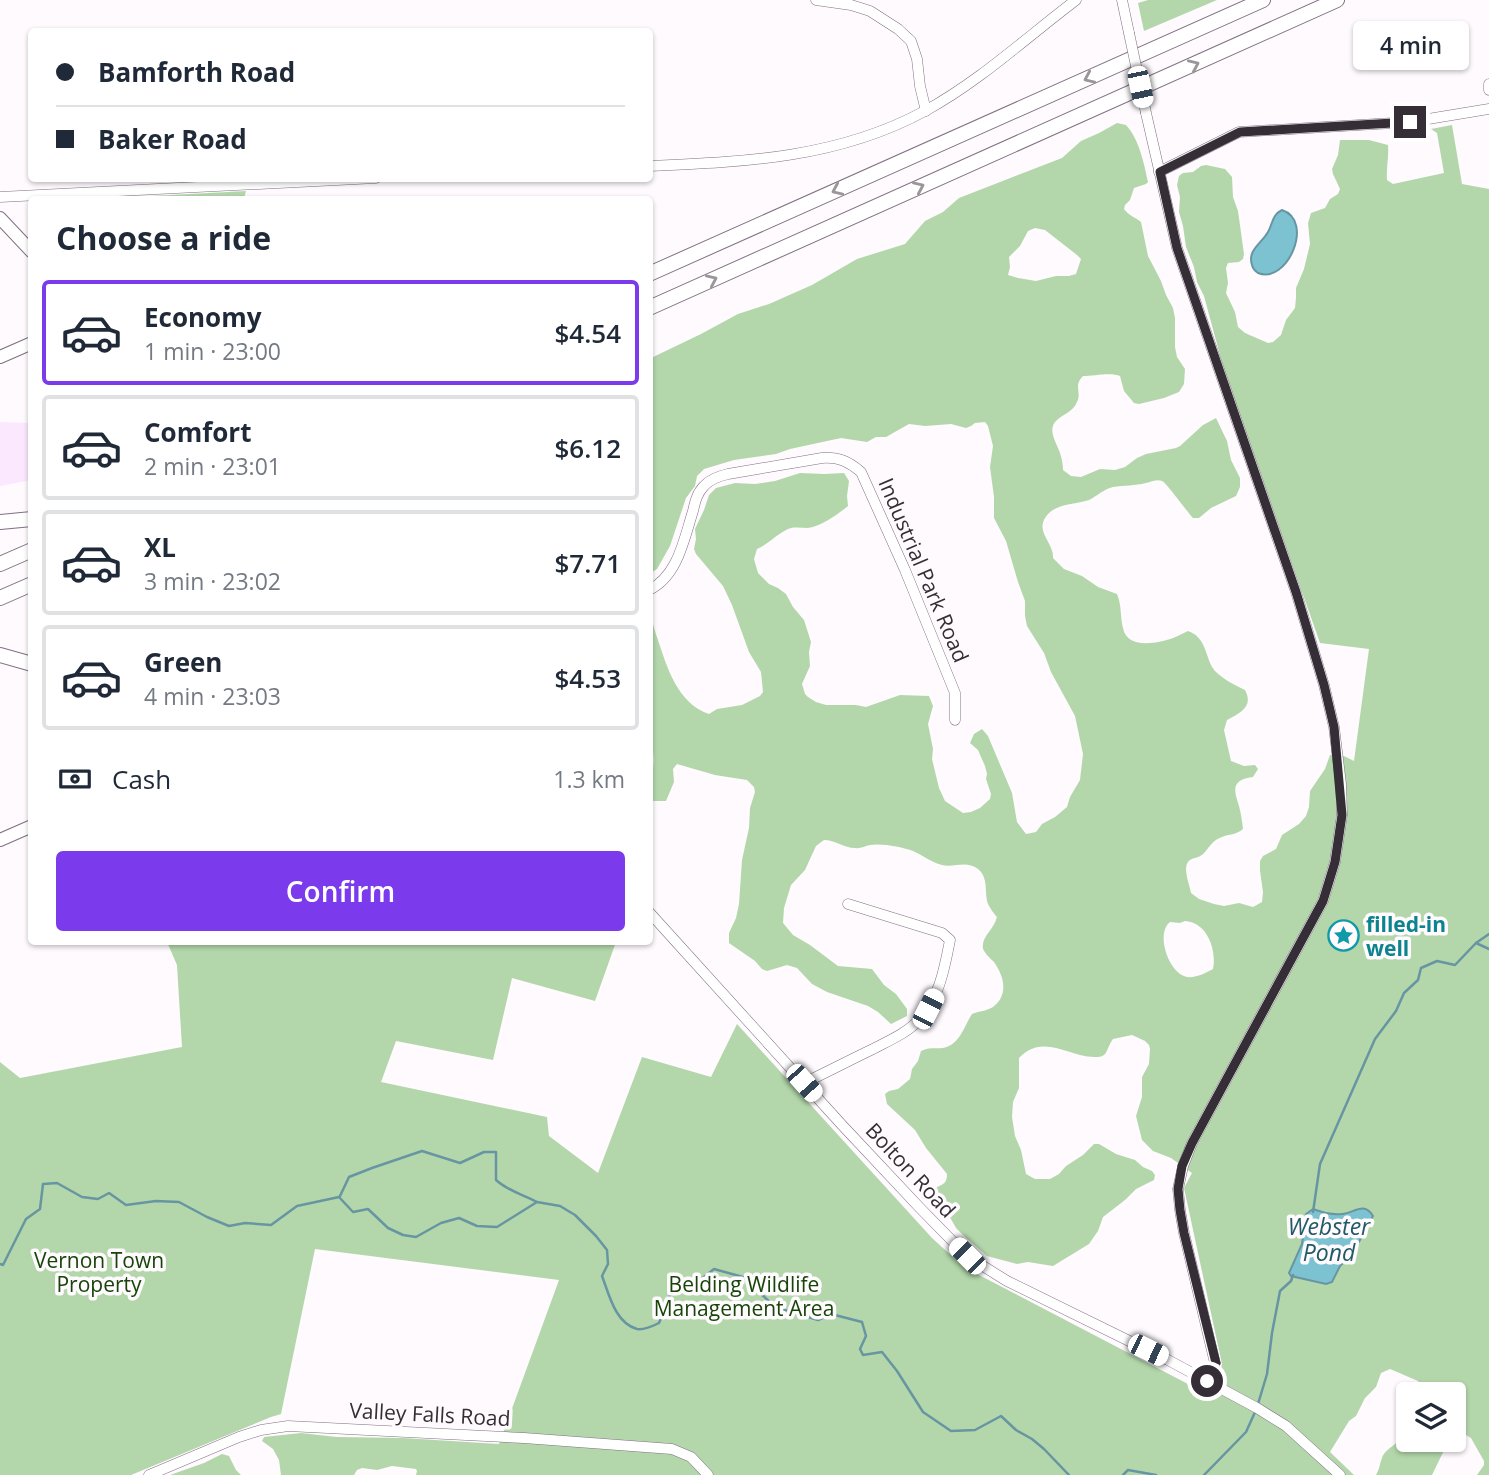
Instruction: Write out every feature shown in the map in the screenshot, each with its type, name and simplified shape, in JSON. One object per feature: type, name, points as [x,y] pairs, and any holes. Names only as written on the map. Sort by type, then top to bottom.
[{"type":"highway","points":[[653,272],[1263,0]]},
{"type":"highway","points":[[653,307],[1337,0]]},
{"type":"highway","points":[[0,522],[28,519]]},
{"type":"highway","points":[[0,564],[28,552]]},
{"type":"highway","points":[[0,598],[28,586]]},
{"type":"highway","points":[[0,655],[28,663]]},
{"type":"main road","points":[[0,218],[28,249]]},
{"type":"main road","points":[[0,357],[28,345]]},
{"type":"main road","points":[[0,839],[28,828]]},
{"type":"street","points":[[816,0],[870,11],[911,41],[926,111]]},
{"type":"street","points":[[653,166],[766,159],[802,154],[832,148],[880,132],[926,111],[967,85],[1076,0]]},
{"type":"street","points":[[1122,0],[1177,248],[1296,592],[1324,685],[1334,727],[1342,815],[1335,862],[1323,901],[1182,1166],[1178,1189],[1184,1233],[1216,1363],[1207,1381]]},
{"type":"street","points":[[1489,85],[1489,90]]},
{"type":"street","points":[[1160,172],[1240,132],[1410,122],[1489,110]]},
{"type":"street","points":[[0,197],[297,182]]},
{"type":"street","name":"Industrial Park Road","points":[[653,588],[669,575],[676,563],[697,495],[705,484],[715,477],[822,458],[836,457],[849,462],[861,472],[910,582],[955,693],[955,720]]},
{"type":"street","points":[[804,1083],[894,1038],[918,1022],[936,994],[948,951],[950,940],[942,933],[848,904]]},
{"type":"street","name":"Bolton Road","points":[[653,916],[804,1083],[967,1256],[1007,1281],[1247,1402],[1286,1426],[1340,1475]]},
{"type":"street","name":"Valley Falls Road","points":[[149,1475],[239,1437],[288,1426],[672,1448],[691,1457],[708,1475]]},
{"type":"shaded area","points":[[0,422],[28,423],[28,481],[0,486]]},
{"type":"green space","points":[[1148,0],[1217,0],[1144,31],[1138,3]]},
{"type":"green space","points":[[1117,123],[1126,125],[1134,137],[1148,182],[1134,188],[1124,209],[1141,222],[1148,256],[1173,308],[1175,347],[1177,357],[1185,369],[1184,384],[1179,392],[1139,404],[1134,403],[1124,391],[1120,376],[1083,376],[1075,405],[1056,421],[1052,429],[1063,470],[1071,476],[1081,477],[1100,469],[1115,470],[1125,467],[1146,454],[1180,446],[1203,425],[1216,418],[1240,478],[1236,496],[1211,508],[1199,518],[1193,518],[1167,486],[1156,480],[1113,487],[1089,500],[1065,505],[1049,513],[1043,523],[1053,558],[1064,569],[1117,594],[1123,628],[1131,640],[1160,642],[1188,631],[1201,641],[1215,671],[1245,690],[1247,705],[1227,720],[1224,730],[1231,761],[1244,766],[1255,765],[1258,769],[1253,777],[1241,780],[1235,790],[1243,829],[1216,840],[1203,854],[1190,860],[1186,867],[1191,893],[1199,899],[1224,906],[1239,903],[1253,907],[1262,902],[1260,861],[1263,856],[1276,849],[1282,835],[1306,816],[1310,791],[1325,769],[1330,755],[1340,754],[1354,761],[1369,649],[1320,643],[1224,370],[1204,296],[1186,247],[1179,212],[1179,176],[1206,165],[1225,169],[1232,177],[1244,254],[1239,262],[1228,263],[1226,293],[1235,312],[1238,327],[1268,343],[1281,335],[1286,320],[1295,308],[1296,288],[1310,244],[1308,223],[1311,213],[1325,208],[1340,189],[1332,169],[1340,140],[1369,140],[1388,145],[1387,180],[1393,184],[1444,173],[1437,133],[1431,129],[1452,125],[1462,184],[1489,189],[1489,1475],[1477,1475],[1484,1461],[1471,1438],[1466,1435],[1466,1382],[1419,1382],[1390,1369],[1381,1373],[1376,1387],[1365,1398],[1356,1416],[1349,1421],[1330,1452],[1354,1475],[416,1475],[416,1469],[392,1466],[377,1470],[362,1468],[354,1475],[281,1475],[279,1460],[273,1449],[262,1441],[264,1437],[301,1433],[499,1444],[559,1280],[315,1249],[281,1414],[131,1475],[0,1475],[0,1062],[20,1078],[182,1047],[177,965],[168,945],[615,945],[595,1001],[512,978],[493,1060],[396,1041],[381,1082],[547,1117],[549,1136],[598,1173],[642,1057],[711,1077],[737,1024],[932,1238],[954,1258],[979,1275],[1209,1395],[1222,1364],[1184,1188],[1192,1173],[1171,1158],[1153,1151],[1142,1140],[1136,1116],[1142,1097],[1142,1077],[1149,1064],[1149,1045],[1132,1035],[1113,1039],[1105,1054],[1100,1057],[1084,1056],[1046,1046],[1028,1051],[1019,1058],[1019,1088],[1013,1102],[1012,1117],[1026,1174],[1035,1179],[1050,1179],[1094,1144],[1099,1144],[1116,1154],[1135,1160],[1155,1175],[1154,1180],[1136,1189],[1103,1217],[1089,1244],[1053,1266],[1028,1262],[1017,1264],[987,1256],[956,1228],[934,1198],[935,1188],[945,1182],[947,1174],[915,1130],[887,1104],[885,1094],[898,1089],[910,1079],[921,1051],[943,1048],[954,1043],[972,1014],[993,1007],[1001,997],[1003,985],[1000,973],[983,949],[984,940],[997,917],[988,904],[985,881],[981,873],[974,866],[938,864],[913,851],[898,847],[870,845],[851,848],[824,840],[816,846],[805,870],[791,885],[784,908],[783,923],[793,935],[838,966],[872,969],[907,1009],[907,1016],[891,1024],[868,1006],[812,984],[797,968],[787,965],[767,971],[762,969],[729,943],[729,933],[739,904],[742,860],[755,792],[747,780],[715,775],[677,764],[673,769],[674,782],[666,801],[653,801],[653,624],[675,683],[681,693],[698,709],[709,714],[717,709],[742,705],[763,692],[761,672],[749,652],[723,586],[694,549],[695,529],[709,495],[716,488],[735,483],[775,481],[800,473],[844,473],[849,481],[848,506],[819,525],[786,530],[757,549],[754,559],[758,573],[769,584],[786,594],[804,620],[811,642],[810,666],[802,684],[805,694],[826,705],[866,707],[900,695],[929,696],[933,706],[928,724],[933,749],[932,759],[945,801],[963,813],[980,808],[990,799],[985,766],[978,750],[970,743],[974,734],[982,729],[988,736],[1012,793],[1017,822],[1026,834],[1036,832],[1042,824],[1067,807],[1080,780],[1083,754],[1075,716],[1051,672],[1044,653],[1027,626],[1025,601],[1006,541],[994,518],[990,467],[993,446],[985,422],[966,428],[951,424],[909,424],[886,437],[876,437],[867,442],[841,438],[776,454],[734,460],[704,469],[697,476],[695,486],[686,498],[670,546],[653,572],[653,357],[738,314],[812,285],[857,259],[905,244],[925,221],[943,212],[959,198],[1062,158],[1081,141]],"holes":[[[1035,228],[1045,230],[1081,259],[1076,274],[1036,281],[1008,275],[1009,257],[1020,246],[1028,231]],[[1185,921],[1199,926],[1212,946],[1213,969],[1201,975],[1187,977],[1180,974],[1170,961],[1164,935],[1170,922]]]},
{"type":"green space","points":[[246,191],[245,196],[153,196]]},
{"type":"green space","points":[[1396,1443],[1396,1452],[1443,1452],[1432,1475],[1376,1475],[1382,1458]]},
{"type":"green space","points":[[222,1454],[229,1456],[241,1475],[170,1475],[204,1463]]},
{"type":"water","points":[[1282,210],[1292,216],[1296,226],[1297,238],[1293,250],[1279,270],[1269,274],[1258,273],[1252,266],[1252,255],[1268,232],[1274,217]]},
{"type":"water","name":"Webster Pond","points":[[1313,1209],[1338,1214],[1366,1209],[1373,1216],[1353,1253],[1340,1266],[1332,1282],[1326,1284],[1291,1276],[1289,1273],[1302,1244],[1306,1214]]},
{"type":"waterway","points":[[1313,1212],[1320,1164],[1375,1039],[1396,1011],[1404,993],[1418,980],[1421,968],[1437,961],[1455,965],[1476,943],[1489,934]]},
{"type":"waterway","points":[[1476,943],[1489,949]]},
{"type":"waterway","points":[[340,1196],[349,1177],[422,1151],[460,1163],[484,1152],[496,1152],[496,1180],[510,1190],[537,1202]]},
{"type":"waterway","points":[[0,1264],[3,1265],[26,1219],[40,1209],[43,1184],[57,1183],[82,1197],[98,1199],[109,1193],[126,1205],[156,1201],[179,1202],[229,1226],[245,1223],[271,1225],[297,1206],[339,1197],[353,1212],[368,1209],[388,1228],[416,1237],[441,1223],[459,1218],[477,1226],[497,1227],[537,1202],[560,1206],[575,1215],[607,1250],[608,1264],[602,1276],[614,1307],[629,1326],[643,1329],[659,1323],[671,1293],[700,1280],[714,1269],[743,1277],[775,1307],[818,1320],[831,1314],[862,1322],[866,1336],[860,1349],[863,1355],[882,1352],[923,1412],[951,1431],[975,1430],[1001,1416],[1044,1449],[1069,1475]]},
{"type":"waterway","points":[[1258,1404],[1267,1374],[1280,1291],[1291,1281],[1293,1275]]},
{"type":"waterway","points":[[1204,1475],[1246,1432],[1256,1410]]},
{"type":"waterway","points":[[1123,1475],[1128,1470],[1156,1475]]},
{"type":"place","name":"filled-in well","points":[[1343,936]]},
{"type":"route","points":[[1207,1381],[1216,1363],[1180,1210],[1178,1189],[1182,1166],[1323,901],[1335,862],[1342,815],[1341,784],[1334,727],[1324,685],[1296,592],[1177,248],[1160,172],[1240,132],[1410,122]]},
{"type":"park label","name":"Vernon Town Property","points":[[99,1272]]},
{"type":"park label","name":"Belding Wildlife Management Area","points":[[744,1296]]}]
